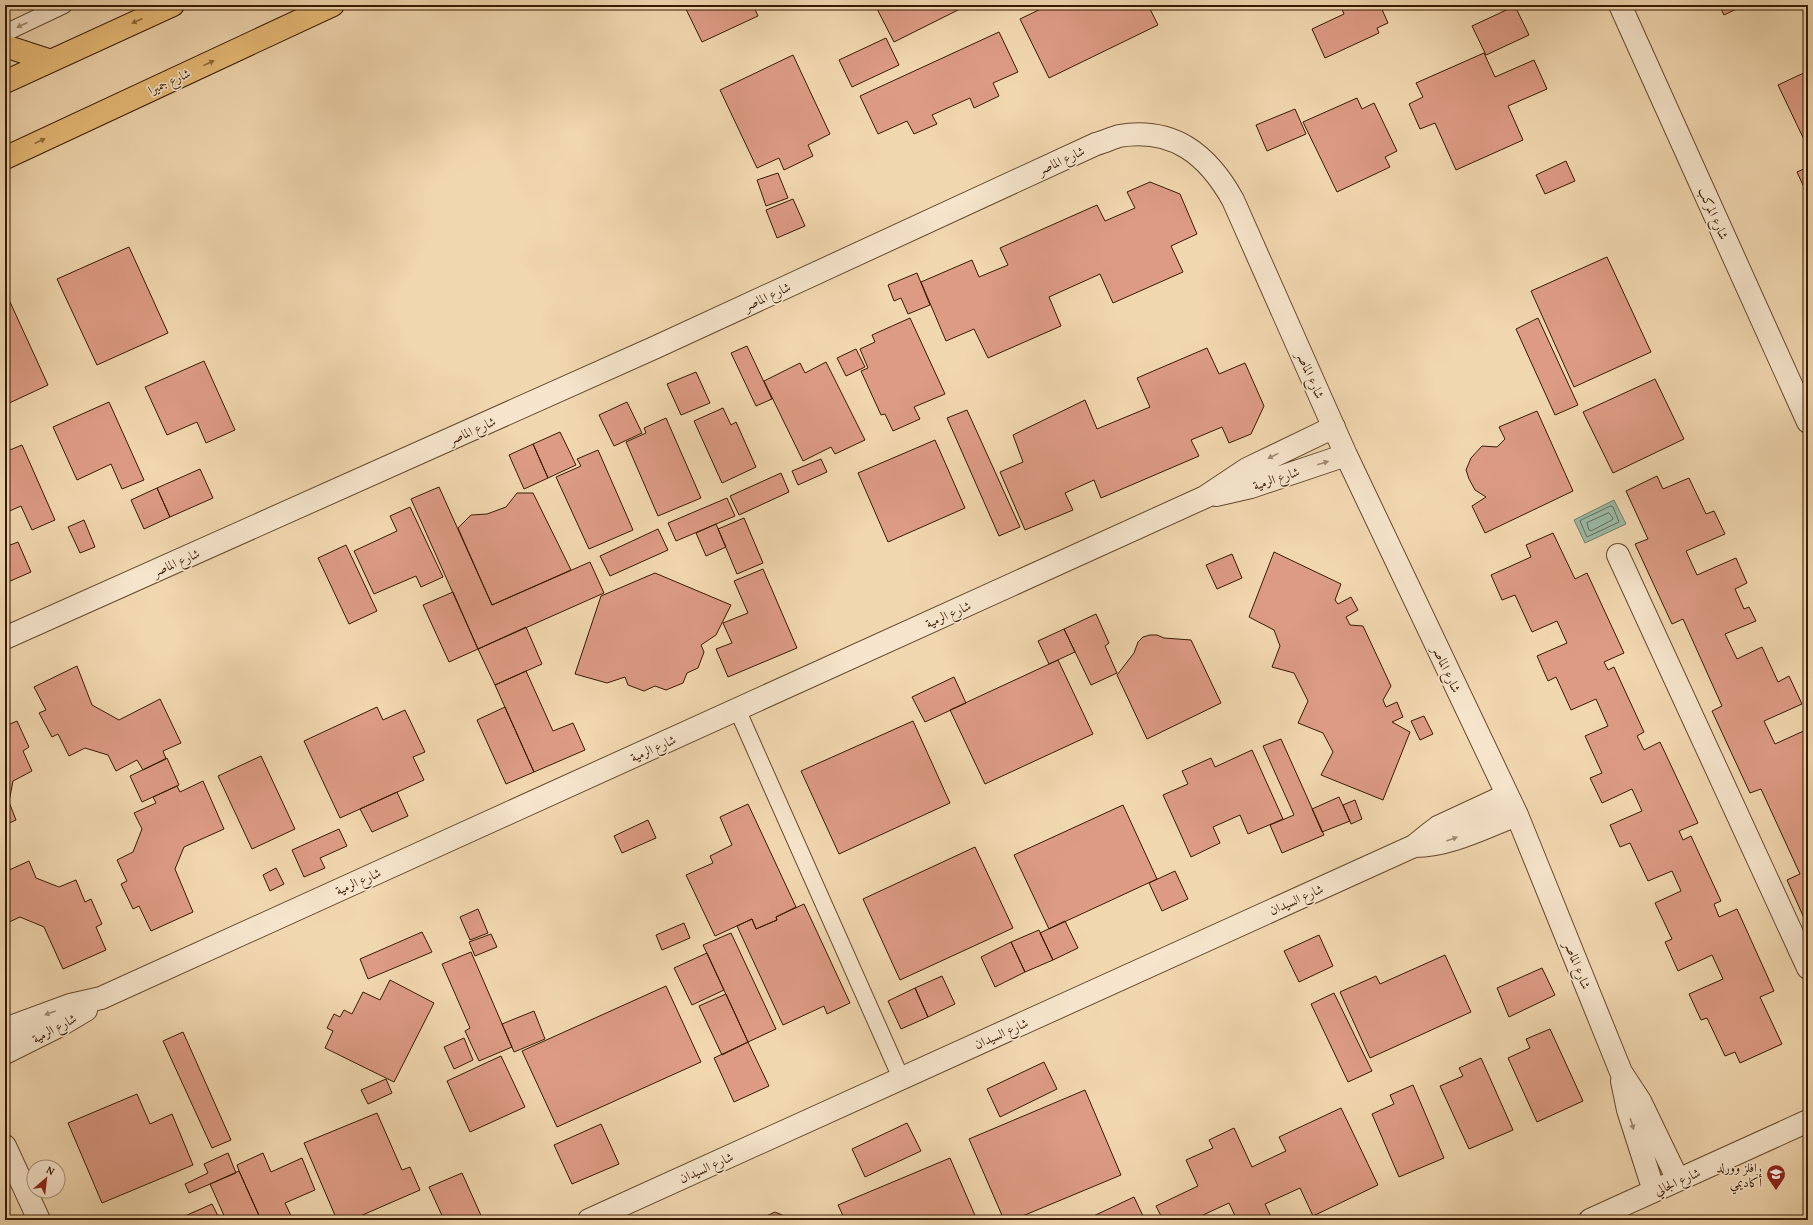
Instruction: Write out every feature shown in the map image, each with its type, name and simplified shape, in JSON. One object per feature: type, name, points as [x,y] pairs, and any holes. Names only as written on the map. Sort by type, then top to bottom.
[{"type":"main road","points":[[5,82],[173,5]]},
{"type":"main road","name":"شارع جميرا","points":[[5,158],[333,5]]},
{"type":"main road","points":[[5,46],[51,61]]},
{"type":"street","name":"شارع المركب","points":[[1620,5],[1808,422]]},
{"type":"street","name":"شارع الماصر","points":[[5,638],[656,347],[1096,144],[1118,136],[1142,134],[1165,137],[1187,146],[1209,166],[1224,184],[1236,207],[1346,455],[1516,815],[1621,1072],[1640,1101],[1678,1180]]},
{"type":"street","name":"شارع الرمية","points":[[5,1029],[70,1005],[101,998],[1205,497],[1247,469],[1334,427]]},
{"type":"street","name":"شارع الرمية","points":[[1205,497],[1251,487],[1346,455]]},
{"type":"street","points":[[1618,555],[1808,968]]},
{"type":"street","name":"شارع السيدان","points":[[589,1220],[1414,846],[1438,827],[1507,795]]},
{"type":"street","name":"شارع السيدان","points":[[1414,846],[1425,846],[1445,842],[1516,815]]},
{"type":"street","name":"شارع الرمية","points":[[5,1053],[74,1018],[101,998]]},
{"type":"street","name":"شارع الماصر","points":[[1621,1072],[1628,1110],[1654,1191]]},
{"type":"street","name":"شارع الجالي","points":[[1590,1220],[1808,1121]]},
{"type":"street","points":[[5,1146],[39,1220]]},
{"type":"lane","points":[[5,33],[64,5]]},
{"type":"lane","points":[[737,709],[901,1078]]},
{"type":"water","points":[[1614,500],[1626,524],[1585,543],[1574,520]]},
{"type":"building","points":[[684,5],[753,5],[758,16],[702,42]]},
{"type":"building","points":[[875,5],[968,5],[894,42]]},
{"type":"building","points":[[1049,5],[1148,5],[1158,25],[1049,78],[1020,19]]},
{"type":"building","points":[[1340,5],[1380,5],[1388,23],[1377,28],[1379,33],[1325,58],[1312,29],[1344,14]]},
{"type":"building","points":[[1719,5],[1745,5],[1724,15]]},
{"type":"building","points":[[1515,6],[1529,35],[1486,55],[1472,26]]},
{"type":"building","points":[[999,32],[1018,72],[993,83],[999,96],[974,108],[970,98],[932,115],[937,124],[914,134],[907,121],[878,134],[860,96]]},
{"type":"building","points":[[886,38],[899,65],[852,87],[839,60]]},
{"type":"building","points":[[1484,53],[1495,77],[1534,60],[1547,89],[1508,106],[1523,140],[1456,170],[1435,123],[1420,129],[1409,104],[1423,97],[1416,83]]},
{"type":"building","points":[[793,55],[830,134],[808,145],[813,156],[784,170],[779,158],[757,168],[720,90]]},
{"type":"building","points":[[1808,71],[1808,148],[1778,85]]},
{"type":"building","points":[[1357,98],[1362,109],[1374,103],[1397,151],[1385,157],[1390,167],[1337,192],[1303,122]]},
{"type":"building","points":[[1295,109],[1306,134],[1267,151],[1256,125]]},
{"type":"building","points":[[1566,161],[1575,181],[1545,194],[1536,175]]},
{"type":"building","points":[[1808,167],[1808,196],[1797,172]]},
{"type":"building","points":[[778,173],[788,198],[766,206],[757,180]]},
{"type":"building","points":[[1150,182],[1180,194],[1197,234],[1171,246],[1183,272],[1113,303],[1100,274],[1049,297],[1061,326],[988,358],[974,329],[946,341],[921,282],[972,260],[979,277],[1008,265],[1000,248],[1097,205],[1105,221],[1135,208],[1127,192]]},
{"type":"building","points":[[793,199],[805,226],[777,238],[766,210]]},
{"type":"building","points":[[129,247],[168,333],[97,365],[57,279]]},
{"type":"building","points":[[1607,257],[1651,352],[1574,387],[1531,291]]},
{"type":"building","points":[[917,273],[930,305],[908,314],[901,298],[894,301],[888,285]]},
{"type":"building","points":[[5,291],[48,385],[5,405]]},
{"type":"building","points":[[910,318],[945,394],[914,407],[920,419],[893,431],[885,414],[881,415],[861,371],[868,368],[860,349],[875,342],[872,335]]},
{"type":"building","points":[[1538,318],[1578,405],[1555,415],[1516,329]]},
{"type":"building","points":[[747,346],[772,399],[756,406],[731,353]]},
{"type":"building","points":[[1207,348],[1219,374],[1245,363],[1264,406],[1251,434],[1229,443],[1222,427],[1191,440],[1199,456],[1101,498],[1094,480],[1065,493],[1073,510],[1025,530],[1000,472],[1023,462],[1013,435],[1085,400],[1097,429],[1150,407],[1137,378]]},
{"type":"building","points":[[856,349],[865,367],[846,376],[837,358]]},
{"type":"building","points":[[204,361],[235,430],[206,443],[197,422],[167,435],[145,387]]},
{"type":"building","points":[[826,362],[865,440],[835,454],[831,447],[803,461],[764,381],[800,363],[805,373]]},
{"type":"building","points":[[696,372],[710,403],[681,415],[667,384]]},
{"type":"building","points":[[1655,379],[1684,439],[1613,473],[1583,412]]},
{"type":"building","points":[[109,402],[144,480],[122,489],[111,464],[77,480],[53,427]]},
{"type":"building","points":[[627,402],[642,433],[614,446],[599,415]]},
{"type":"building","points":[[723,408],[731,425],[736,422],[756,467],[722,483],[694,421]]},
{"type":"building","points":[[967,410],[1020,527],[999,536],[947,418]]},
{"type":"building","points":[[1537,411],[1573,491],[1485,533],[1472,506],[1486,497],[1475,490],[1469,479],[1466,470],[1471,458],[1482,446],[1497,447],[1505,439],[1499,427]]},
{"type":"building","points":[[666,418],[701,498],[658,516],[626,442],[646,433],[644,428]]},
{"type":"building","points":[[560,432],[576,465],[548,478],[533,444]]},
{"type":"building","points":[[935,440],[965,508],[888,542],[858,473]]},
{"type":"building","points":[[533,444],[548,478],[524,489],[509,455]]},
{"type":"building","points":[[22,445],[55,520],[32,530],[21,506],[5,513],[5,452]]},
{"type":"building","points":[[598,450],[633,530],[589,549],[556,477],[581,466],[577,459]]},
{"type":"building","points":[[821,459],[827,472],[798,485],[792,471]]},
{"type":"building","points":[[200,469],[213,498],[170,517],[157,488]]},
{"type":"building","points":[[781,473],[789,492],[739,515],[730,496]]},
{"type":"building","points":[[1657,476],[1663,489],[1689,478],[1706,514],[1714,511],[1725,534],[1686,551],[1697,575],[1736,558],[1747,583],[1735,589],[1744,609],[1749,607],[1756,621],[1725,634],[1737,659],[1762,647],[1778,682],[1789,676],[1802,704],[1764,721],[1775,744],[1808,729],[1808,806],[1805,807],[1808,814],[1808,927],[1787,880],[1800,874],[1761,789],[1750,793],[1712,711],[1722,706],[1683,619],[1672,624],[1635,544],[1648,539],[1626,491]]},
{"type":"building","points":[[439,487],[492,605],[590,562],[604,593],[478,649],[411,499]]},
{"type":"building","points":[[157,488],[170,517],[144,529],[131,500]]},
{"type":"building","points":[[517,493],[533,493],[571,570],[492,605],[458,528],[471,515],[487,514],[506,507]]},
{"type":"building","points":[[727,498],[735,516],[676,541],[668,523]]},
{"type":"building","points":[[410,507],[443,577],[421,587],[416,576],[374,594],[354,551],[397,531],[390,516]]},
{"type":"building","points":[[744,518],[763,563],[737,574],[718,529]]},
{"type":"building","points":[[84,520],[95,547],[80,553],[68,527]]},
{"type":"building","points":[[716,524],[726,547],[706,556],[696,533]]},
{"type":"building","points":[[658,529],[668,550],[610,576],[600,556]]},
{"type":"building","points":[[1553,533],[1575,579],[1587,573],[1624,653],[1604,662],[1608,670],[1614,667],[1644,732],[1637,736],[1644,750],[1660,742],[1698,823],[1679,831],[1683,840],[1691,836],[1721,901],[1714,904],[1719,917],[1737,909],[1774,991],[1760,997],[1782,1044],[1740,1063],[1735,1052],[1725,1056],[1707,1018],[1701,1020],[1689,994],[1723,979],[1712,955],[1678,971],[1665,942],[1672,939],[1655,903],[1681,891],[1672,871],[1648,881],[1630,843],[1620,847],[1610,825],[1642,811],[1632,789],[1602,803],[1590,778],[1602,773],[1585,736],[1608,726],[1596,699],[1571,710],[1556,677],[1548,681],[1537,656],[1567,643],[1557,621],[1532,632],[1515,595],[1502,600],[1491,575],[1531,557],[1526,545]]},
{"type":"building","points":[[18,542],[31,572],[8,582],[5,575],[5,547]]},
{"type":"building","points":[[346,545],[377,611],[349,624],[318,558]]},
{"type":"building","points":[[1274,552],[1341,584],[1335,600],[1338,604],[1351,597],[1358,610],[1346,617],[1350,625],[1363,626],[1391,686],[1383,700],[1386,707],[1397,702],[1403,717],[1392,722],[1410,732],[1383,800],[1321,775],[1333,752],[1323,733],[1298,723],[1308,701],[1294,673],[1272,667],[1280,646],[1274,630],[1249,617]]},
{"type":"building","points":[[1232,554],[1242,578],[1217,589],[1206,565]]},
{"type":"building","points":[[763,569],[797,648],[728,677],[716,649],[732,643],[723,623],[748,613],[734,581]]},
{"type":"building","points":[[655,573],[731,605],[716,635],[701,645],[704,652],[698,668],[687,673],[683,683],[666,690],[655,686],[644,691],[628,685],[625,677],[607,683],[575,674],[601,596]]},
{"type":"building","points":[[453,592],[478,649],[449,662],[423,605]]},
{"type":"building","points":[[1096,614],[1109,643],[1105,646],[1117,673],[1091,685],[1064,629]]},
{"type":"building","points":[[526,627],[542,664],[495,685],[478,649]]},
{"type":"building","points":[[1064,629],[1075,652],[1049,664],[1038,641]]},
{"type":"building","points":[[1157,635],[1164,638],[1191,640],[1221,703],[1147,739],[1117,675],[1134,653],[1138,642],[1143,637]]},
{"type":"building","points":[[1058,660],[1093,734],[985,784],[950,710]]},
{"type":"building","points":[[77,666],[92,705],[119,720],[160,699],[181,743],[163,751],[166,759],[143,770],[137,760],[116,771],[108,755],[85,748],[69,756],[58,734],[52,737],[39,713],[46,710],[34,687]]},
{"type":"building","points":[[526,671],[553,731],[573,723],[585,750],[534,772],[495,685]]},
{"type":"building","points":[[954,677],[966,703],[925,722],[912,697]]},
{"type":"building","points":[[377,707],[383,720],[405,710],[425,752],[413,757],[424,780],[340,818],[304,741]]},
{"type":"building","points":[[505,707],[534,772],[506,784],[477,720]]},
{"type":"building","points":[[5,714],[10,724],[17,721],[29,747],[23,751],[32,771],[13,781],[9,802],[16,820],[5,825]]},
{"type":"building","points":[[1424,716],[1433,734],[1420,740],[1411,721]]},
{"type":"building","points":[[913,721],[950,803],[839,854],[801,771]]},
{"type":"building","points":[[1281,739],[1324,835],[1282,853],[1270,825],[1294,815],[1263,746]]},
{"type":"building","points":[[1252,750],[1283,819],[1248,834],[1240,815],[1213,827],[1220,843],[1191,857],[1163,795],[1188,784],[1182,771],[1211,758],[1215,767]]},
{"type":"building","points":[[261,756],[295,829],[252,849],[218,776]]},
{"type":"building","points":[[167,758],[179,785],[142,802],[130,776]]},
{"type":"building","points":[[203,781],[224,829],[184,847],[175,869],[193,912],[151,931],[139,906],[133,909],[121,884],[127,881],[117,860],[133,852],[142,829],[134,813],[156,803],[153,797],[177,786],[180,792]]},
{"type":"building","points":[[397,792],[408,816],[372,832],[360,809]]},
{"type":"building","points":[[1339,797],[1350,821],[1322,832],[1312,809]]},
{"type":"building","points":[[1355,800],[1362,819],[1351,824],[1343,805]]},
{"type":"building","points":[[748,804],[796,907],[776,917],[777,920],[756,929],[752,919],[715,936],[686,875],[713,863],[710,856],[732,845],[720,817]]},
{"type":"building","points":[[1123,805],[1157,879],[1049,929],[1014,855]]},
{"type":"building","points":[[648,820],[656,838],[622,853],[614,836]]},
{"type":"building","points":[[339,829],[347,846],[320,858],[325,868],[304,877],[292,850]]},
{"type":"building","points":[[975,847],[1013,928],[900,980],[863,899]]},
{"type":"building","points":[[29,861],[36,878],[59,887],[76,880],[85,902],[91,899],[102,924],[96,927],[106,950],[63,969],[44,927],[20,917],[5,924],[5,866],[7,871]]},
{"type":"building","points":[[276,868],[284,884],[270,891],[263,875]]},
{"type":"building","points":[[1175,871],[1188,899],[1162,911],[1149,883]]},
{"type":"building","points":[[804,904],[850,1003],[827,1014],[824,1006],[783,1025],[737,926],[752,919],[756,929],[777,920],[776,917]]},
{"type":"building","points":[[478,909],[488,933],[470,940],[460,917]]},
{"type":"building","points":[[1065,921],[1078,948],[1053,960],[1040,933]]},
{"type":"building","points":[[684,923],[690,938],[662,950],[656,935]]},
{"type":"building","points":[[1039,930],[1053,960],[1025,972],[1011,942]]},
{"type":"building","points":[[422,932],[432,952],[368,979],[360,959]]},
{"type":"building","points":[[731,933],[776,1029],[748,1042],[703,945]]},
{"type":"building","points":[[491,934],[497,947],[475,956],[469,942]]},
{"type":"building","points":[[1319,935],[1333,966],[1299,982],[1284,951]]},
{"type":"building","points":[[1011,942],[1025,972],[995,987],[981,957]]},
{"type":"building","points":[[471,952],[512,1047],[479,1061],[465,1031],[470,1028],[442,964]]},
{"type":"building","points":[[707,953],[724,990],[692,1005],[674,968]]},
{"type":"building","points":[[1445,955],[1471,1012],[1370,1058],[1340,992],[1376,976],[1380,984]]},
{"type":"building","points":[[1542,968],[1555,995],[1509,1017],[1497,988]]},
{"type":"building","points":[[942,976],[955,1004],[928,1017],[915,988]]},
{"type":"building","points":[[390,980],[434,1003],[394,1082],[325,1048],[333,1031],[327,1028],[334,1014],[340,1017],[344,1010],[352,1014],[363,992],[380,1000]]},
{"type":"building","points":[[666,986],[701,1062],[557,1127],[522,1051]]},
{"type":"building","points":[[915,988],[928,1017],[901,1029],[888,1001]]},
{"type":"building","points":[[1334,993],[1372,1071],[1348,1082],[1311,1004]]},
{"type":"building","points":[[726,994],[748,1042],[722,1055],[699,1006]]},
{"type":"building","points":[[534,1011],[545,1039],[514,1052],[502,1024]]},
{"type":"building","points":[[1550,1029],[1583,1101],[1537,1122],[1508,1058],[1530,1048],[1526,1039]]},
{"type":"building","points":[[183,1032],[231,1140],[212,1148],[163,1041]]},
{"type":"building","points":[[464,1038],[473,1060],[454,1069],[444,1047]]},
{"type":"building","points":[[748,1042],[769,1086],[734,1102],[714,1058]]},
{"type":"building","points":[[501,1056],[525,1107],[470,1132],[447,1081]]},
{"type":"building","points":[[1481,1058],[1513,1130],[1469,1149],[1440,1086],[1463,1076],[1459,1068]]},
{"type":"building","points":[[1044,1062],[1057,1089],[1000,1117],[987,1089]]},
{"type":"building","points":[[386,1079],[392,1093],[368,1104],[361,1090]]},
{"type":"building","points":[[1413,1085],[1444,1158],[1399,1177],[1372,1114],[1394,1104],[1390,1095]]},
{"type":"building","points":[[1085,1090],[1121,1175],[1013,1220],[1004,1220],[969,1139]]},
{"type":"building","points":[[137,1094],[150,1124],[172,1114],[193,1165],[102,1203],[68,1123]]},
{"type":"building","points":[[1341,1108],[1378,1185],[1313,1216],[1300,1188],[1265,1204],[1272,1219],[1270,1220],[1237,1220],[1229,1203],[1203,1215],[1206,1220],[1163,1220],[1156,1206],[1198,1186],[1186,1160],[1213,1148],[1209,1140],[1234,1128],[1252,1167],[1286,1151],[1279,1137]]},
{"type":"building","points":[[377,1113],[402,1170],[410,1167],[420,1190],[351,1220],[337,1220],[304,1143]]},
{"type":"building","points":[[907,1123],[921,1151],[865,1177],[852,1149]]},
{"type":"building","points":[[601,1124],[619,1164],[572,1184],[554,1145]]},
{"type":"building","points":[[228,1153],[236,1173],[189,1193],[185,1184],[208,1173],[204,1164]]},
{"type":"building","points":[[263,1153],[271,1172],[302,1158],[315,1190],[285,1203],[293,1220],[261,1220],[239,1171],[237,1165]]},
{"type":"building","points":[[950,1158],[977,1220],[845,1220],[838,1205]]},
{"type":"building","points":[[239,1171],[261,1220],[226,1220],[210,1184]]},
{"type":"building","points":[[462,1173],[483,1220],[444,1220],[429,1187]]},
{"type":"building","points":[[1134,1197],[1145,1220],[1085,1220]]},
{"type":"building","points":[[212,1204],[220,1220],[176,1220]]},
{"type":"building","points":[[775,1212],[794,1220],[758,1220]]},
{"type":"place","name":"رافلز وورلد أكاديمي","points":[[1776,1191]]}]
